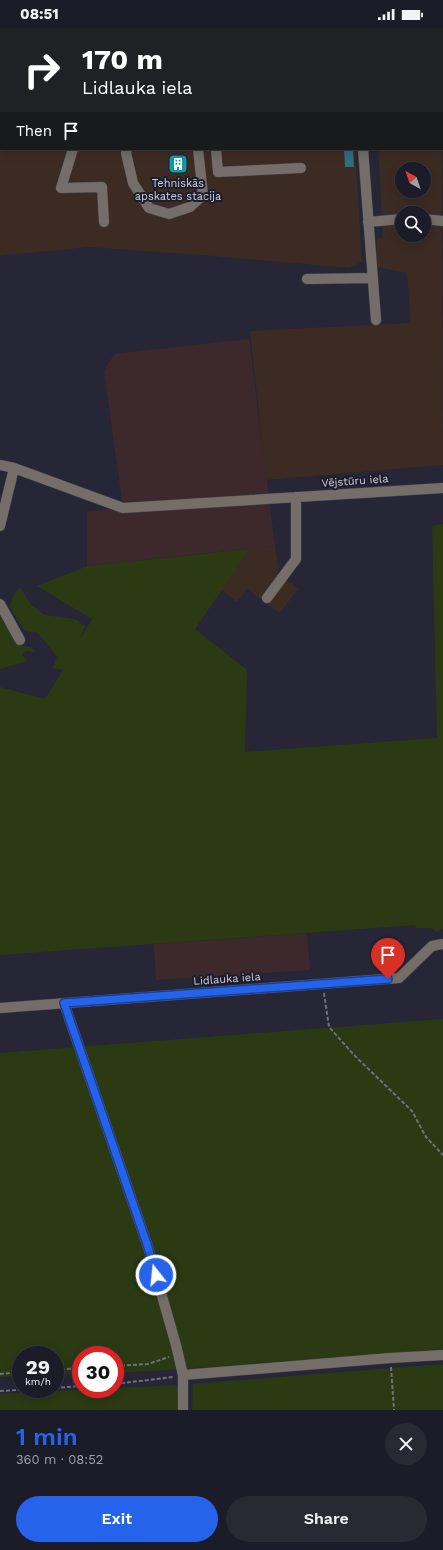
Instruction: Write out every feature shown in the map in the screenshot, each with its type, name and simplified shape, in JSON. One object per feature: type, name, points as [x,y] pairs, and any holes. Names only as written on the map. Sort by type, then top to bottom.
[{"type":"street","points":[[73,150],[61,188],[102,186],[104,222]]},
{"type":"street","points":[[127,150],[126,153],[132,183],[149,208],[169,214],[190,207],[203,195],[198,150]]},
{"type":"street","points":[[216,150],[218,172],[302,168]]},
{"type":"street","points":[[363,150],[376,320]]},
{"type":"street","points":[[368,222],[395,220]]},
{"type":"street","points":[[431,220],[443,221]]},
{"type":"street","points":[[306,279],[373,278]]},
{"type":"street","name":"Vējstūru iela","points":[[0,465],[14,468],[124,508],[443,488]]},
{"type":"street","points":[[0,526],[14,468]]},
{"type":"street","points":[[267,598],[296,559],[296,497]]},
{"type":"street","points":[[0,604],[20,640]]},
{"type":"street","name":"Lidlauka iela","points":[[0,1008],[399,978],[432,946],[443,944]]},
{"type":"street","points":[[64,1003],[148,1247],[183,1375],[184,1410]]},
{"type":"street","points":[[183,1375],[443,1355]]},
{"type":"path","points":[[322,984],[329,1027],[354,1056],[412,1111],[426,1137],[443,1155]]},
{"type":"path","points":[[124,1365],[148,1364],[178,1355]]},
{"type":"path","points":[[390,1358],[394,1410]]},
{"type":"path","points":[[0,1374],[12,1373]]},
{"type":"path","points":[[124,1383],[183,1375]]},
{"type":"path","points":[[0,1391],[12,1390]]},
{"type":"shaded area","points":[[0,150],[355,150],[362,262],[349,268],[89,247],[0,256]]},
{"type":"shaded area","points":[[378,150],[442,150],[443,465],[266,480],[250,331],[411,323],[407,273],[377,267],[377,238],[383,238]]},
{"type":"shaded area","points":[[249,339],[275,546],[87,566],[87,512],[123,508],[104,371],[114,354]]},
{"type":"shaded area","points":[[275,546],[279,573],[298,589],[280,613],[247,589],[237,602],[215,585],[212,553]]},
{"type":"shaded area","points":[[307,933],[310,970],[156,980],[154,944]]},
{"type":"green space","points":[[443,524],[443,928],[437,932],[430,928],[416,928],[415,925],[0,955],[0,687],[45,699],[63,670],[53,668],[57,656],[38,633],[25,631],[9,606],[15,593],[20,587],[31,605],[45,615],[75,619],[85,626],[79,641],[92,619],[37,586],[87,566],[250,549],[195,629],[247,670],[245,752],[437,738],[432,526]]},
{"type":"green space","points":[[0,616],[14,636],[17,644],[31,647],[35,652],[26,651],[22,655],[28,661],[0,669]]},
{"type":"green space","points":[[443,1019],[443,1349],[124,1372],[124,1346],[72,1346],[72,1374],[64,1375],[64,1346],[12,1346],[12,1376],[0,1377],[0,1053]]},
{"type":"green space","points":[[443,1364],[443,1410],[192,1410],[193,1384]]},
{"type":"green space","points":[[178,1385],[177,1410],[0,1410],[0,1394],[12,1393],[12,1398],[64,1398],[64,1391],[72,1390],[72,1398],[124,1398],[124,1388]]},
{"type":"water","points":[[344,150],[353,150],[354,167],[345,167]]},
{"type":"place","name":"Tehniskās apskates stacija","points":[[178,164]]},
{"type":"route","points":[[156,1275],[148,1247],[64,1003],[388,979]]}]
